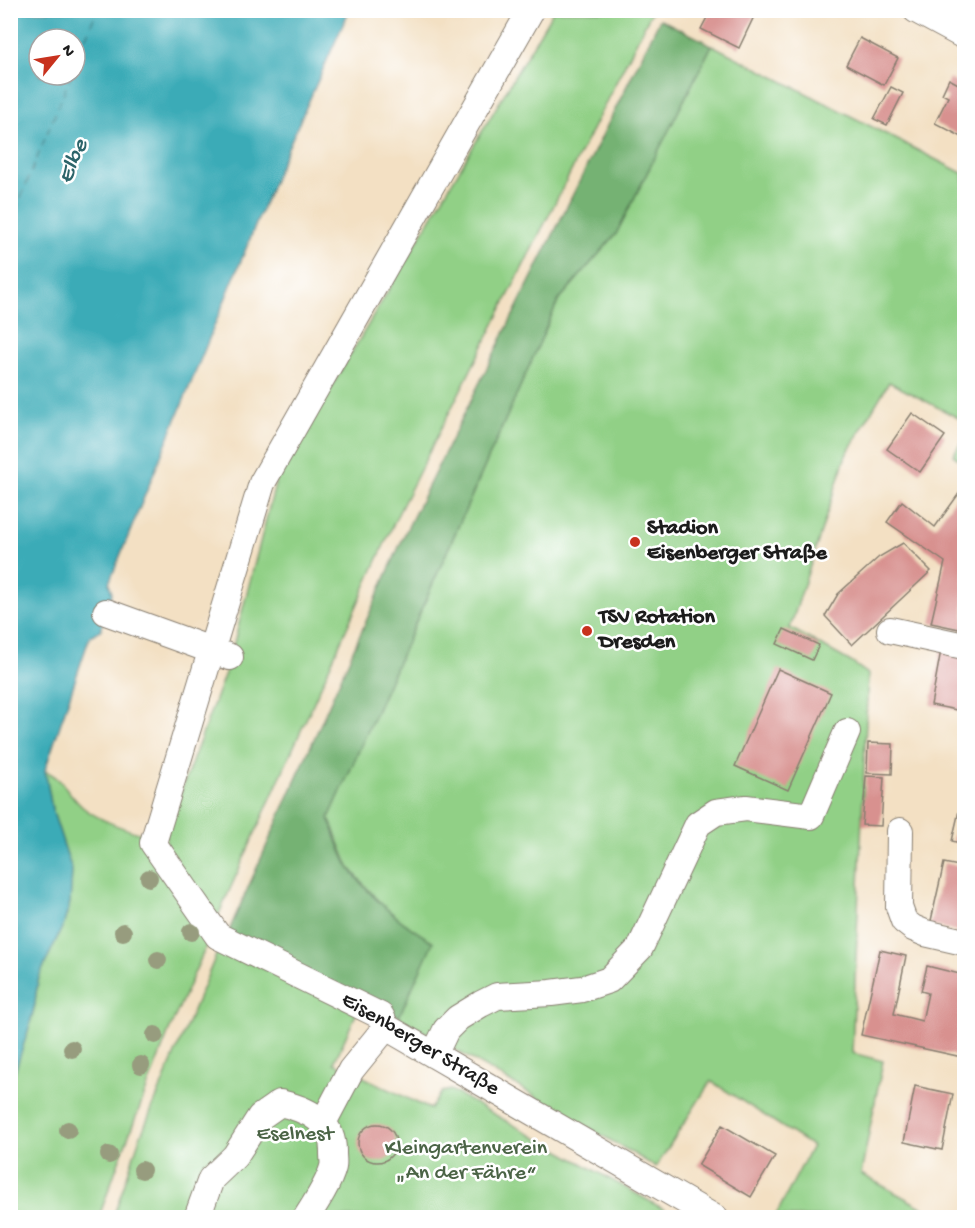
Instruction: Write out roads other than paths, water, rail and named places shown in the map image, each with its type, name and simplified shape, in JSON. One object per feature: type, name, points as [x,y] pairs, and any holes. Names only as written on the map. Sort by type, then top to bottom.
[{"type":"street","points":[[106,612],[221,654],[262,483],[531,10]]},
{"type":"street","points":[[916,10],[964,36]]},
{"type":"street","points":[[890,630],[964,646]]},
{"type":"street","name":"Eisenberger Straße","points":[[221,654],[153,843],[218,936],[381,1016],[386,1027],[715,1218]]},
{"type":"street","points":[[434,1055],[446,1030],[458,1018],[497,996],[582,989],[609,980],[640,948],[698,824],[716,812],[746,808],[811,816],[847,732]]},
{"type":"street","points":[[900,831],[899,907],[904,921],[925,933],[964,942]]},
{"type":"street","points":[[323,1123],[351,1070],[386,1027]]},
{"type":"street","points":[[197,1218],[212,1179],[235,1156],[260,1117],[280,1103],[295,1106],[310,1113],[323,1123],[333,1143],[333,1167],[320,1197],[306,1218]]},
{"type":"water","name":"Elbe","points":[[11,11],[349,11],[279,168],[109,583],[112,593],[101,630],[90,636],[45,770],[52,809],[72,870],[70,903],[64,923],[39,977],[28,1031],[11,1084]]},
{"type":"place","name":"Stadion Eisenberger Straße","points":[[635,542]]},
{"type":"place","name":"TSV Rotation Dresden","points":[[587,631]]},
{"type":"park label","name":"Eselnest","points":[[295,1135]]},
{"type":"park label","name":"Kleingartenverein „An der Fähre“","points":[[466,1162]]}]
